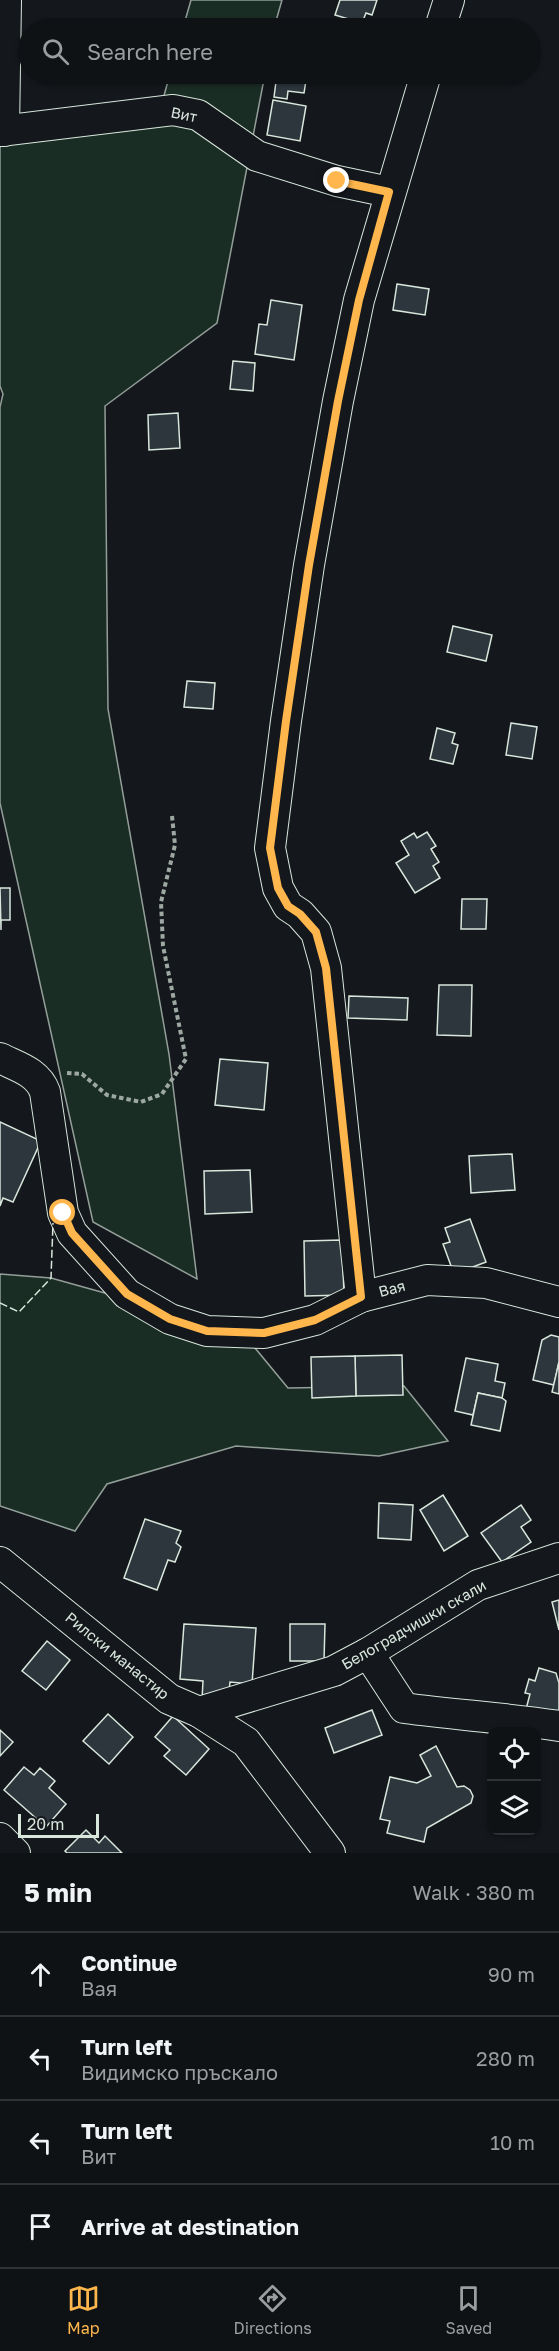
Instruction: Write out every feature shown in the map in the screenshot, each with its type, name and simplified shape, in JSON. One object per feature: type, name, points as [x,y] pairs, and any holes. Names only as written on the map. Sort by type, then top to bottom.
[{"type":"street","points":[[2,131],[6,0]]},
{"type":"street","points":[[443,18],[449,0]]},
{"type":"street","points":[[361,1297],[326,968],[316,932],[300,914],[288,906],[278,888],[270,848],[306,587],[338,401],[359,300],[389,192],[423,84]]},
{"type":"street","name":"Вит","points":[[2,131],[173,110],[198,115],[257,156],[337,181],[389,192]]},
{"type":"street","points":[[0,1058],[33,1074],[41,1081]]},
{"type":"street","name":"Вая","points":[[41,1081],[45,1092],[63,1213],[72,1233],[127,1294],[170,1319],[207,1331],[264,1333],[315,1320],[361,1297],[427,1280],[486,1283],[559,1302]]},
{"type":"street","name":"Белоградчишки скали","points":[[199,1713],[334,1671],[368,1653],[478,1585],[559,1558]]},
{"type":"street","name":"Рилски манастир","points":[[0,1562],[169,1700],[199,1713],[246,1742],[330,1853]]},
{"type":"street","points":[[368,1653],[404,1708],[508,1718],[559,1726]]},
{"type":"street","points":[[0,1838],[15,1853]]},
{"type":"path","points":[[41,1081],[61,1072],[82,1074],[107,1095],[141,1102],[162,1094],[186,1059],[163,946],[161,902],[176,845],[172,816]]},
{"type":"green space","points":[[191,0],[282,0],[277,18],[186,18]]},
{"type":"green space","points":[[167,84],[263,84],[217,323],[105,406],[108,709],[169,1054],[197,1279],[93,1222],[0,803],[0,407],[3,394],[0,386],[0,145],[158,117]]},
{"type":"green space","points":[[0,1274],[51,1278],[241,1331],[288,1388],[404,1386],[448,1441],[379,1456],[236,1446],[107,1484],[75,1531],[0,1506]]},
{"type":"building","points":[[340,0],[377,0],[372,15],[366,13],[364,18],[345,18],[335,15]]},
{"type":"building","points":[[276,84],[305,84],[304,93],[288,91],[287,99],[274,97]]},
{"type":"building","points":[[273,100],[306,106],[300,141],[267,135]]},
{"type":"building","points":[[397,284],[429,289],[425,315],[393,310]]},
{"type":"building","points":[[271,300],[302,305],[294,360],[255,354],[259,324],[267,325]]},
{"type":"building","points":[[233,361],[255,363],[253,391],[230,389]]},
{"type":"building","points":[[178,413],[180,448],[149,450],[148,415]]},
{"type":"building","points":[[453,626],[492,635],[486,661],[447,652]]},
{"type":"building","points":[[187,681],[215,683],[213,709],[184,707]]},
{"type":"building","points":[[511,723],[537,727],[532,759],[506,755]]},
{"type":"building","points":[[437,728],[455,733],[452,743],[458,745],[453,764],[430,759]]},
{"type":"building","points":[[427,832],[436,846],[431,849],[439,862],[433,866],[440,878],[415,893],[396,863],[409,855],[401,841],[414,833],[417,838]]},
{"type":"building","points":[[0,888],[10,888],[10,920],[1,920],[1,930]]},
{"type":"building","points":[[462,899],[487,899],[486,929],[461,929]]},
{"type":"building","points":[[439,985],[472,985],[471,1036],[437,1035]]},
{"type":"building","points":[[349,996],[408,998],[407,1020],[348,1018]]},
{"type":"building","points":[[220,1059],[268,1063],[264,1110],[215,1105]]},
{"type":"building","points":[[0,1122],[41,1141],[13,1202],[3,1198],[0,1206]]},
{"type":"building","points":[[512,1154],[515,1190],[471,1193],[469,1156]]},
{"type":"building","points":[[250,1170],[252,1212],[205,1214],[204,1171]]},
{"type":"building","points":[[470,1219],[486,1262],[454,1274],[443,1244],[450,1242],[445,1228]]},
{"type":"building","points":[[342,1240],[344,1295],[305,1296],[304,1241]]},
{"type":"building","points":[[551,1335],[559,1337],[559,1362],[554,1385],[533,1380],[542,1340]]},
{"type":"building","points":[[402,1355],[403,1395],[356,1396],[355,1356]]},
{"type":"building","points":[[355,1356],[356,1396],[312,1398],[311,1357]]},
{"type":"building","points":[[466,1358],[498,1364],[495,1381],[505,1383],[502,1398],[478,1393],[473,1415],[455,1411]]},
{"type":"building","points":[[559,1362],[559,1394],[552,1392]]},
{"type":"building","points":[[478,1393],[506,1401],[500,1431],[471,1425]]},
{"type":"building","points":[[443,1495],[468,1536],[444,1551],[420,1510]]},
{"type":"building","points":[[379,1503],[413,1505],[411,1540],[378,1538]]},
{"type":"building","points":[[521,1505],[531,1520],[521,1527],[531,1542],[502,1562],[481,1533]]},
{"type":"building","points":[[145,1519],[181,1531],[176,1543],[181,1547],[175,1562],[168,1560],[157,1590],[124,1578]]},
{"type":"building","points":[[559,1600],[559,1630],[552,1602]]},
{"type":"building","points":[[184,1624],[256,1628],[252,1684],[230,1682],[228,1702],[202,1700],[203,1681],[180,1679]]},
{"type":"building","points":[[290,1624],[325,1624],[324,1661],[290,1661]]},
{"type":"building","points":[[47,1641],[70,1660],[46,1690],[22,1671]]},
{"type":"building","points":[[539,1668],[556,1673],[559,1683],[559,1712],[525,1713],[530,1694],[525,1693],[529,1679],[535,1681]]},
{"type":"building","points":[[372,1710],[382,1735],[334,1753],[325,1728]]},
{"type":"building","points":[[108,1714],[133,1737],[109,1764],[83,1741]]},
{"type":"building","points":[[173,1716],[209,1749],[186,1775],[164,1756],[170,1750],[155,1737]]},
{"type":"building","points":[[0,1730],[13,1742],[0,1756]]},
{"type":"building","points":[[436,1746],[457,1787],[464,1786],[470,1790],[473,1796],[471,1803],[427,1828],[424,1842],[387,1833],[390,1821],[380,1819],[390,1777],[417,1783],[431,1776],[420,1755]]},
{"type":"building","points":[[24,1767],[34,1775],[40,1768],[55,1781],[49,1788],[66,1804],[46,1827],[4,1790]]},
{"type":"building","points":[[86,1830],[99,1843],[105,1836],[122,1853],[67,1853],[65,1851]]},
{"type":"fence","points":[[0,1303],[19,1312],[51,1278],[53,1223]]},
{"type":"route","points":[[63,1213],[72,1233],[82,1246],[127,1294],[170,1319],[207,1331],[264,1333],[315,1320],[361,1297],[326,968],[316,932],[300,914],[288,906],[278,888],[270,848],[309,565],[338,401],[359,300],[389,192],[337,181]]}]
